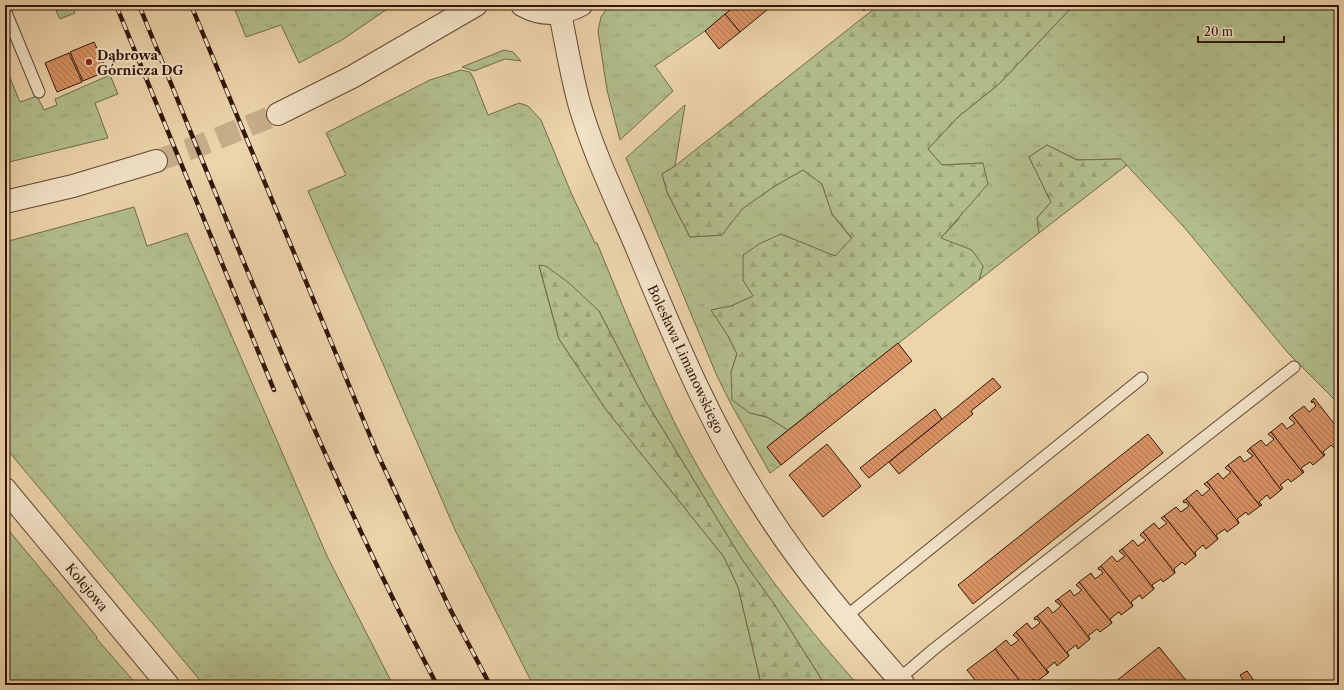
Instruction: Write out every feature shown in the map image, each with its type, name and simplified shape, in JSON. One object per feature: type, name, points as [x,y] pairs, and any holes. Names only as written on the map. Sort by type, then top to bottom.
[{"type":"street","points":[[278,114],[352,77],[476,5]]},
{"type":"street","points":[[522,5],[537,11],[560,13],[581,5]]},
{"type":"street","name":"Bolesława Limanowskiego","points":[[560,13],[571,68],[585,120],[598,158],[692,379],[727,447],[762,506],[801,562],[844,618],[902,682]]},
{"type":"street","points":[[5,202],[73,186],[156,161]]},
{"type":"street","name":"Kolejowa","points":[[5,489],[168,685]]},
{"type":"lane","points":[[5,10],[40,92]]},
{"type":"lane","points":[[902,682],[941,644],[1294,367]]},
{"type":"lane","points":[[844,618],[1142,378]]},
{"type":"green space","points":[[59,5],[72,5],[75,13],[60,19],[56,11],[61,9]]},
{"type":"green space","points":[[233,5],[393,5],[342,40],[299,63],[281,25],[246,37]]},
{"type":"green space","points":[[609,5],[737,5],[705,31],[655,66],[673,91],[620,140],[607,90],[598,31],[601,17]]},
{"type":"green space","points":[[879,5],[1071,5],[1072,7],[999,84],[958,117],[928,149],[942,165],[983,163],[988,184],[941,238],[972,250],[983,266],[979,280],[788,430],[767,417],[750,413],[732,400],[731,372],[737,354],[728,336],[711,310],[731,306],[753,296],[743,280],[743,255],[759,244],[781,234],[835,256],[852,238],[832,214],[822,184],[803,170],[775,186],[742,209],[722,235],[690,237],[667,192],[662,174],[675,166]]},
{"type":"green space","points":[[1071,5],[1339,5],[1339,404],[1288,353],[1184,227],[1121,159],[1077,160],[1047,145],[1029,157],[1051,202],[1037,218],[1039,233],[979,280],[983,266],[941,238],[958,220],[983,163],[942,165],[928,149],[958,117],[999,84],[1072,7]]},
{"type":"green space","points":[[504,50],[513,52],[521,61],[505,59],[474,71],[462,67]]},
{"type":"green space","points":[[5,66],[20,102],[37,96],[44,110],[57,105],[55,99],[110,75],[118,94],[95,103],[108,138],[5,163]]},
{"type":"green space","points":[[461,70],[470,72],[473,77],[488,115],[519,103],[528,106],[541,120],[572,195],[595,243],[597,243],[639,345],[662,396],[704,478],[744,540],[787,600],[858,685],[825,685],[774,604],[741,558],[645,400],[599,311],[539,266],[559,339],[607,411],[724,557],[738,587],[760,680],[756,685],[533,685],[456,532],[308,191],[346,175],[326,133],[430,80]]},
{"type":"green space","points":[[685,105],[675,166],[662,174],[667,192],[690,237],[722,235],[741,209],[775,186],[803,170],[822,184],[832,214],[852,239],[835,256],[743,280],[754,296],[731,306],[728,336],[737,354],[731,372],[750,413],[767,417],[788,430],[767,447],[781,465],[770,473],[717,376],[626,158]]},
{"type":"green space","points":[[1047,145],[1077,160],[1121,159],[1127,165],[1039,233],[1037,218],[1051,202],[1029,157]]},
{"type":"green space","points":[[134,207],[147,246],[187,233],[327,556],[393,685],[204,685],[5,447],[5,242]]},
{"type":"green space","points":[[539,265],[546,266],[569,283],[599,311],[645,400],[741,558],[774,604],[825,685],[756,685],[760,679],[738,587],[724,557],[607,411],[559,339]]},
{"type":"green space","points":[[5,526],[97,637],[96,638],[137,685],[5,685]]},
{"type":"building","points":[[737,5],[773,5],[740,32],[725,14]]},
{"type":"building","points":[[859,5],[870,5],[864,11]]},
{"type":"building","points":[[725,14],[740,32],[719,49],[705,31]]},
{"type":"building","name":"Dąbrowa Górnicza DG","points":[[94,42],[107,71],[83,81],[70,52]]},
{"type":"building","points":[[69,53],[82,82],[57,92],[45,63]]},
{"type":"building","points":[[898,343],[912,361],[781,465],[767,447]]},
{"type":"building","points":[[993,378],[1001,387],[971,411],[973,414],[899,474],[889,462]]},
{"type":"building","points":[[1314,398],[1339,430],[1339,444],[1334,448],[1331,445],[1323,452],[1325,455],[1324,456],[1292,415],[1304,406],[1309,412],[1316,406],[1313,401],[1312,403],[1311,401]]},
{"type":"building","points":[[935,409],[942,419],[869,478],[860,468]]},
{"type":"building","points":[[1292,415],[1324,456],[1313,465],[1310,462],[1301,468],[1304,472],[1303,473],[1271,432],[1282,423],[1287,429],[1295,423],[1289,418]]},
{"type":"building","points":[[1271,432],[1303,473],[1291,482],[1288,479],[1280,485],[1283,488],[1281,490],[1250,448],[1261,440],[1266,446],[1274,439],[1268,434]]},
{"type":"building","points":[[1148,434],[1163,453],[973,604],[958,585]]},
{"type":"building","points":[[827,444],[861,486],[823,517],[789,475]]},
{"type":"building","points":[[1250,448],[1281,490],[1270,499],[1267,495],[1259,502],[1262,505],[1260,506],[1228,465],[1240,456],[1244,462],[1253,456],[1247,451]]},
{"type":"building","points":[[1228,465],[1260,506],[1248,515],[1246,512],[1237,519],[1239,523],[1207,482],[1218,473],[1223,479],[1231,472],[1225,468]]},
{"type":"building","points":[[1207,482],[1239,523],[1227,532],[1225,529],[1216,535],[1218,539],[1186,499],[1197,490],[1202,496],[1210,489],[1204,484]]},
{"type":"building","points":[[1186,499],[1218,539],[1206,549],[1203,545],[1195,552],[1196,556],[1164,516],[1176,507],[1181,512],[1189,506],[1183,501]]},
{"type":"building","points":[[1164,516],[1196,556],[1185,565],[1182,562],[1174,569],[1175,573],[1143,532],[1154,523],[1159,529],[1167,523],[1161,518]]},
{"type":"building","points":[[1143,532],[1175,573],[1163,582],[1161,579],[1152,585],[1154,589],[1122,549],[1133,540],[1138,546],[1146,540],[1140,535]]},
{"type":"building","points":[[1122,549],[1154,589],[1142,599],[1140,595],[1131,602],[1133,606],[1101,566],[1112,556],[1117,562],[1125,556],[1119,551]]},
{"type":"building","points":[[1101,566],[1133,606],[1121,615],[1119,612],[1110,619],[1112,623],[1079,582],[1091,573],[1095,579],[1103,573],[1098,568]]},
{"type":"building","points":[[1079,582],[1112,623],[1100,632],[1097,629],[1088,636],[1090,639],[1058,599],[1070,590],[1074,596],[1082,590],[1076,585]]},
{"type":"building","points":[[1058,599],[1090,639],[1078,649],[1076,645],[1067,652],[1069,656],[1037,616],[1048,607],[1053,613],[1061,606],[1055,601]]},
{"type":"building","points":[[1037,616],[1069,656],[1057,666],[1055,662],[1046,669],[1049,672],[1048,673],[1016,632],[1027,623],[1032,629],[1040,623],[1034,618]]},
{"type":"building","points":[[1016,632],[1048,673],[1036,682],[1034,679],[1023,685],[995,649],[1006,640],[1011,646],[1019,640],[1013,635]]},
{"type":"building","points":[[1159,647],[1189,684],[1117,685],[1115,682]]},
{"type":"building","points":[[995,649],[1023,685],[979,685],[967,670]]},
{"type":"building","points":[[1247,671],[1257,685],[1246,685],[1240,675]]},
{"type":"tunnel","points":[[156,161],[201,145],[278,114]]},
{"type":"railway","points":[[116,5],[274,390]]},
{"type":"railway","points":[[139,5],[244,263],[317,434],[355,519],[437,685]]},
{"type":"railway","points":[[191,5],[378,455],[450,609],[490,685]]},
{"type":"place","name":"Dąbrowa Górnicza DG","points":[[89,62]]}]
